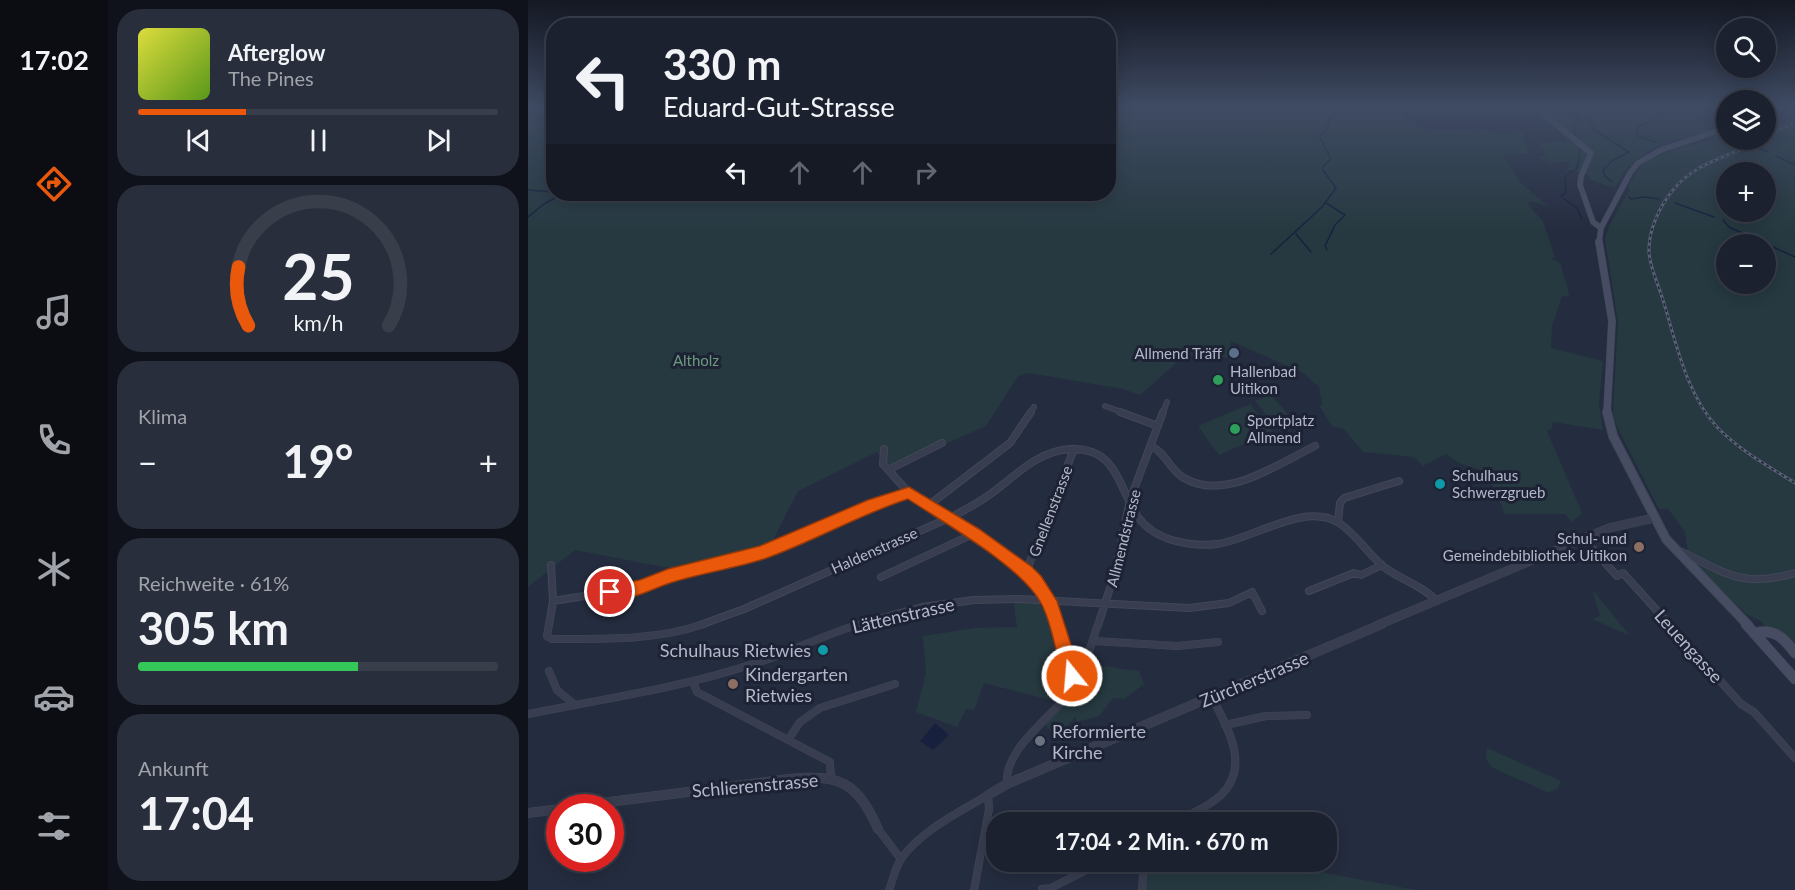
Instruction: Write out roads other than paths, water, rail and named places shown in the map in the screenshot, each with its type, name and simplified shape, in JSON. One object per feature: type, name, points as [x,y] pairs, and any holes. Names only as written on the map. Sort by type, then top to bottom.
[{"type":"main road","points":[[1587,149],[1591,156],[1583,168],[1580,186],[1592,211],[1593,222],[1601,228]]},
{"type":"main road","points":[[1666,149],[1643,159],[1630,173],[1601,228],[1599,244],[1612,321],[1606,408],[1608,421],[1654,518],[1677,552],[1755,633],[1795,679]]},
{"type":"main road","points":[[1755,633],[1767,630],[1778,634],[1795,653]]},
{"type":"street","name":"Allmendstrasse","points":[[1007,784],[1006,774],[1027,737],[1067,696],[1078,680],[1094,641],[1114,576],[1130,500],[1167,402]]},
{"type":"street","points":[[1105,406],[1158,426]]},
{"type":"street","points":[[929,505],[1010,443],[1017,436],[1018,429],[1034,407]]},
{"type":"street","points":[[888,470],[942,442]]},
{"type":"street","points":[[1151,446],[1160,451],[1174,471],[1183,479],[1197,485],[1214,488],[1234,484],[1315,446]]},
{"type":"street","points":[[884,449],[883,464],[909,493],[973,534],[1026,572],[1044,591],[1072,676],[1078,680]]},
{"type":"street","name":"Haldenstrasse","points":[[553,601],[547,636],[552,639],[625,639],[664,635],[709,623],[949,518],[990,494],[1036,458],[1057,450],[1074,449],[1097,455],[1111,464],[1121,477],[1138,518],[1151,530],[1172,540],[1199,545],[1226,542],[1299,517],[1316,515],[1338,522]]},
{"type":"street","name":"Gnellenstrasse","points":[[1026,572],[1074,449]]},
{"type":"street","points":[[1399,481],[1344,498],[1340,504],[1338,522],[1382,565],[1395,575],[1427,590],[1437,601]]},
{"type":"street","points":[[551,565],[553,601],[641,587],[668,576],[762,552],[873,505],[909,493]]},
{"type":"street","name":"Zürcherstrasse","points":[[889,890],[902,858],[950,818],[1007,784],[1583,538],[1609,528],[1654,518]]},
{"type":"street","points":[[881,577],[973,534]]},
{"type":"street","name":"Leuengasse","points":[[1583,538],[1617,576],[1623,573],[1741,704],[1754,712],[1795,758]]},
{"type":"street","points":[[1677,552],[1682,552],[1720,572],[1742,579],[1771,579],[1795,573]]},
{"type":"street","points":[[1309,591],[1354,573],[1361,575],[1382,565]]},
{"type":"street","name":"Lättenstrasse","points":[[528,714],[693,682],[755,664],[840,630],[922,607],[974,600],[1019,598],[1167,608],[1208,607],[1229,603],[1252,592],[1262,611]]},
{"type":"street","points":[[1094,641],[1177,646],[1218,642]]},
{"type":"street","points":[[549,671],[557,690],[575,705]]},
{"type":"street","points":[[693,682],[696,692],[830,762],[831,780]]},
{"type":"street","points":[[788,740],[800,722],[820,708],[895,684]]},
{"type":"street","points":[[1194,812],[1222,795],[1237,766],[1233,744],[1212,697]]},
{"type":"street","points":[[1225,725],[1235,721],[1295,713],[1307,714]]},
{"type":"street","name":"Schlierenstrasse","points":[[624,800],[810,778],[831,780],[844,783],[860,796],[878,829],[902,858]]},
{"type":"street","points":[[974,890],[989,809],[988,795]]},
{"type":"street","points":[[528,813],[546,810]]},
{"type":"street","points":[[1042,889],[1051,888],[1082,872]]},
{"type":"street","points":[[1142,890],[1143,872]]},
{"type":"water","points":[[935,723],[949,735],[933,750],[920,741]]},
{"type":"waterway","points":[[1322,168],[1331,159],[1326,149]]},
{"type":"waterway","points":[[1579,157],[1581,149]]},
{"type":"waterway","points":[[1612,182],[1605,176],[1603,170],[1612,161],[1629,152],[1623,149]]},
{"type":"waterway","points":[[1763,150],[1768,152]]},
{"type":"waterway","points":[[1776,156],[1795,165]]},
{"type":"waterway","points":[[1579,159],[1577,168],[1565,177],[1566,193],[1560,196],[1577,208],[1582,219]]},
{"type":"waterway","points":[[1271,254],[1322,207],[1336,188],[1323,170]]},
{"type":"waterway","points":[[528,190],[546,191]]},
{"type":"waterway","points":[[1629,197],[1631,199],[1645,197],[1659,199]]},
{"type":"waterway","points":[[528,217],[549,201]]},
{"type":"waterway","points":[[1326,203],[1345,215],[1335,225],[1325,246],[1327,250]]},
{"type":"waterway","points":[[1675,203],[1714,217]]},
{"type":"waterway","points":[[1725,222],[1729,227],[1795,257]]},
{"type":"waterway","points":[[1296,234],[1311,252]]},
{"type":"railway","points":[[1739,150],[1692,172],[1673,190],[1652,228],[1649,253],[1652,270],[1689,382],[1706,413],[1717,427],[1735,443],[1795,483]]},
{"type":"place","name":"Allmend Träff","points":[[1234,353]]},
{"type":"place","name":"Hallenbad Uitikon","points":[[1218,380]]},
{"type":"place","name":"Sportplatz Allmend","points":[[1235,429]]},
{"type":"place","name":"Schulhaus Schwerzgrueb","points":[[1440,484]]},
{"type":"place","name":"Schul- und Gemeindebibliothek Uitikon","points":[[1639,547]]},
{"type":"place","name":"Schulhaus Rietwies","points":[[823,650]]},
{"type":"place","name":"Kindergarten Rietwies","points":[[733,684]]},
{"type":"place","name":"Reformierte Kirche","points":[[1040,741]]},
{"type":"park label","name":"Altholz","points":[[696,360]]}]
